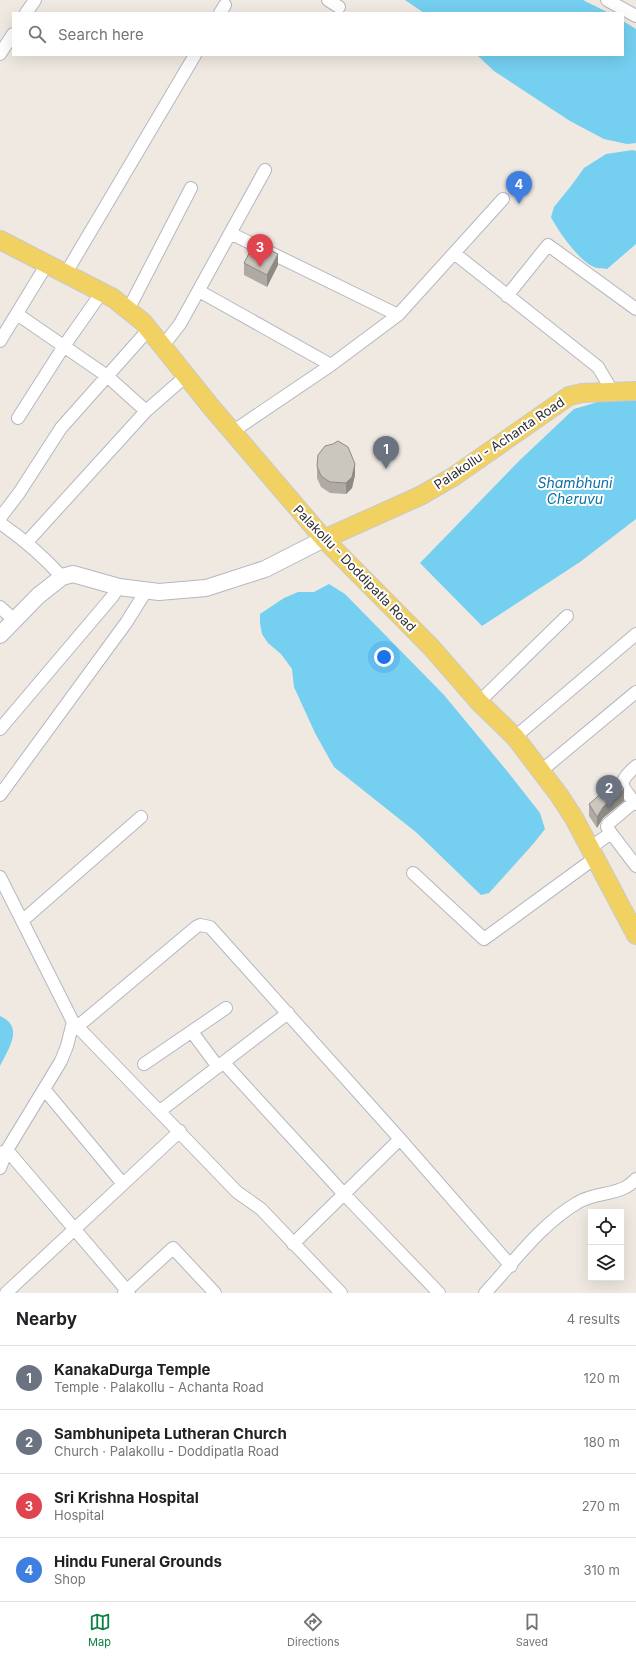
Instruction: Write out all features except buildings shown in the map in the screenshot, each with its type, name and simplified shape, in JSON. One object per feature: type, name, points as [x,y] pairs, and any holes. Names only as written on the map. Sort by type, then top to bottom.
[{"type":"main road","name":"Palakollu - Doddipatla Road","points":[[0,240],[113,298],[149,329],[232,432],[324,539],[431,647],[479,702],[515,737],[574,818],[636,935]]},
{"type":"main road","name":"Palakollu - Achanta Road","points":[[324,539],[420,496],[453,477],[569,396],[582,393],[636,391]]},
{"type":"street","points":[[27,12],[35,0]]},
{"type":"street","points":[[328,0],[339,7]]},
{"type":"street","points":[[607,0],[636,16]]},
{"type":"street","points":[[0,54],[12,36]]},
{"type":"street","points":[[66,273],[194,56]]},
{"type":"street","points":[[162,346],[180,324],[265,170]]},
{"type":"street","points":[[128,310],[191,188]]},
{"type":"street","points":[[232,432],[331,365],[398,315],[503,200]]},
{"type":"street","points":[[230,233],[398,315]]},
{"type":"street","points":[[507,296],[548,245],[636,309]]},
{"type":"street","points":[[454,253],[598,367],[613,392]]},
{"type":"street","points":[[0,342],[47,264]]},
{"type":"street","points":[[199,291],[331,365]]},
{"type":"street","points":[[18,418],[64,346],[102,292]]},
{"type":"street","points":[[17,314],[107,376],[146,411]]},
{"type":"street","points":[[0,518],[19,493],[61,428],[149,329]]},
{"type":"street","points":[[27,542],[146,411],[186,376]]},
{"type":"street","points":[[0,523],[27,542],[45,558],[62,577]]},
{"type":"street","points":[[0,635],[38,596],[62,577],[74,574],[119,587],[159,592],[206,588],[265,569],[324,539]]},
{"type":"street","points":[[0,729],[119,587]]},
{"type":"street","points":[[0,794],[121,629],[146,591]]},
{"type":"street","points":[[0,607],[14,620]]},
{"type":"street","points":[[479,702],[566,616]]},
{"type":"street","points":[[515,737],[636,634]]},
{"type":"street","points":[[541,771],[636,692]]},
{"type":"street","points":[[636,766],[622,782],[623,787],[635,803],[607,825],[611,833],[636,866]]},
{"type":"street","points":[[22,922],[141,817]]},
{"type":"street","points":[[413,873],[484,939],[593,853],[611,833]]},
{"type":"street","points":[[0,877],[75,1025],[180,1131],[237,1192],[260,1209],[341,1293]]},
{"type":"street","points":[[0,1168],[4,1152],[61,1061],[75,1025],[200,925],[210,927],[400,1138],[510,1266]]},
{"type":"street","points":[[144,1064],[226,1008]]},
{"type":"street","points":[[160,1111],[288,1013]]},
{"type":"street","points":[[192,1032],[221,1065],[439,1293]]},
{"type":"street","points":[[44,1089],[122,1184]]},
{"type":"street","points":[[6,1293],[180,1131]]},
{"type":"street","points":[[294,1244],[343,1193],[400,1138]]},
{"type":"street","points":[[4,1152],[74,1229],[127,1292],[172,1248],[215,1293]]},
{"type":"street","points":[[485,1293],[539,1232],[557,1215],[579,1201],[626,1187],[636,1179]]},
{"type":"water","points":[[405,0],[583,0],[607,12],[423,12]]},
{"type":"water","points":[[624,22],[636,29],[636,143],[627,144],[604,139],[570,121],[494,71],[478,56],[624,56]]},
{"type":"water","points":[[633,150],[636,151],[636,244],[607,269],[596,268],[582,259],[559,230],[551,217],[554,207],[584,168],[606,154]]},
{"type":"water","name":"Shambhuni Cheruvu","points":[[636,400],[636,519],[580,562],[482,626],[420,563],[520,460],[574,409],[598,402]]},
{"type":"water","points":[[329,584],[345,594],[444,695],[540,813],[545,829],[489,893],[481,895],[417,833],[334,767],[315,733],[294,687],[292,669],[281,654],[268,643],[262,634],[260,614],[284,598],[298,592],[314,592]]},
{"type":"water","points":[[0,1016],[8,1021],[12,1026],[13,1032],[10,1046],[0,1066]]},
{"type":"place","name":"Hindu Funeral Grounds","points":[[519,204]]},
{"type":"place","name":"Sri Krishna Hospital","points":[[260,267]]},
{"type":"place","name":"KanakaDurga Temple","points":[[386,469]]},
{"type":"place","name":"Sambhunipeta Lutheran Church","points":[[609,808]]}]
